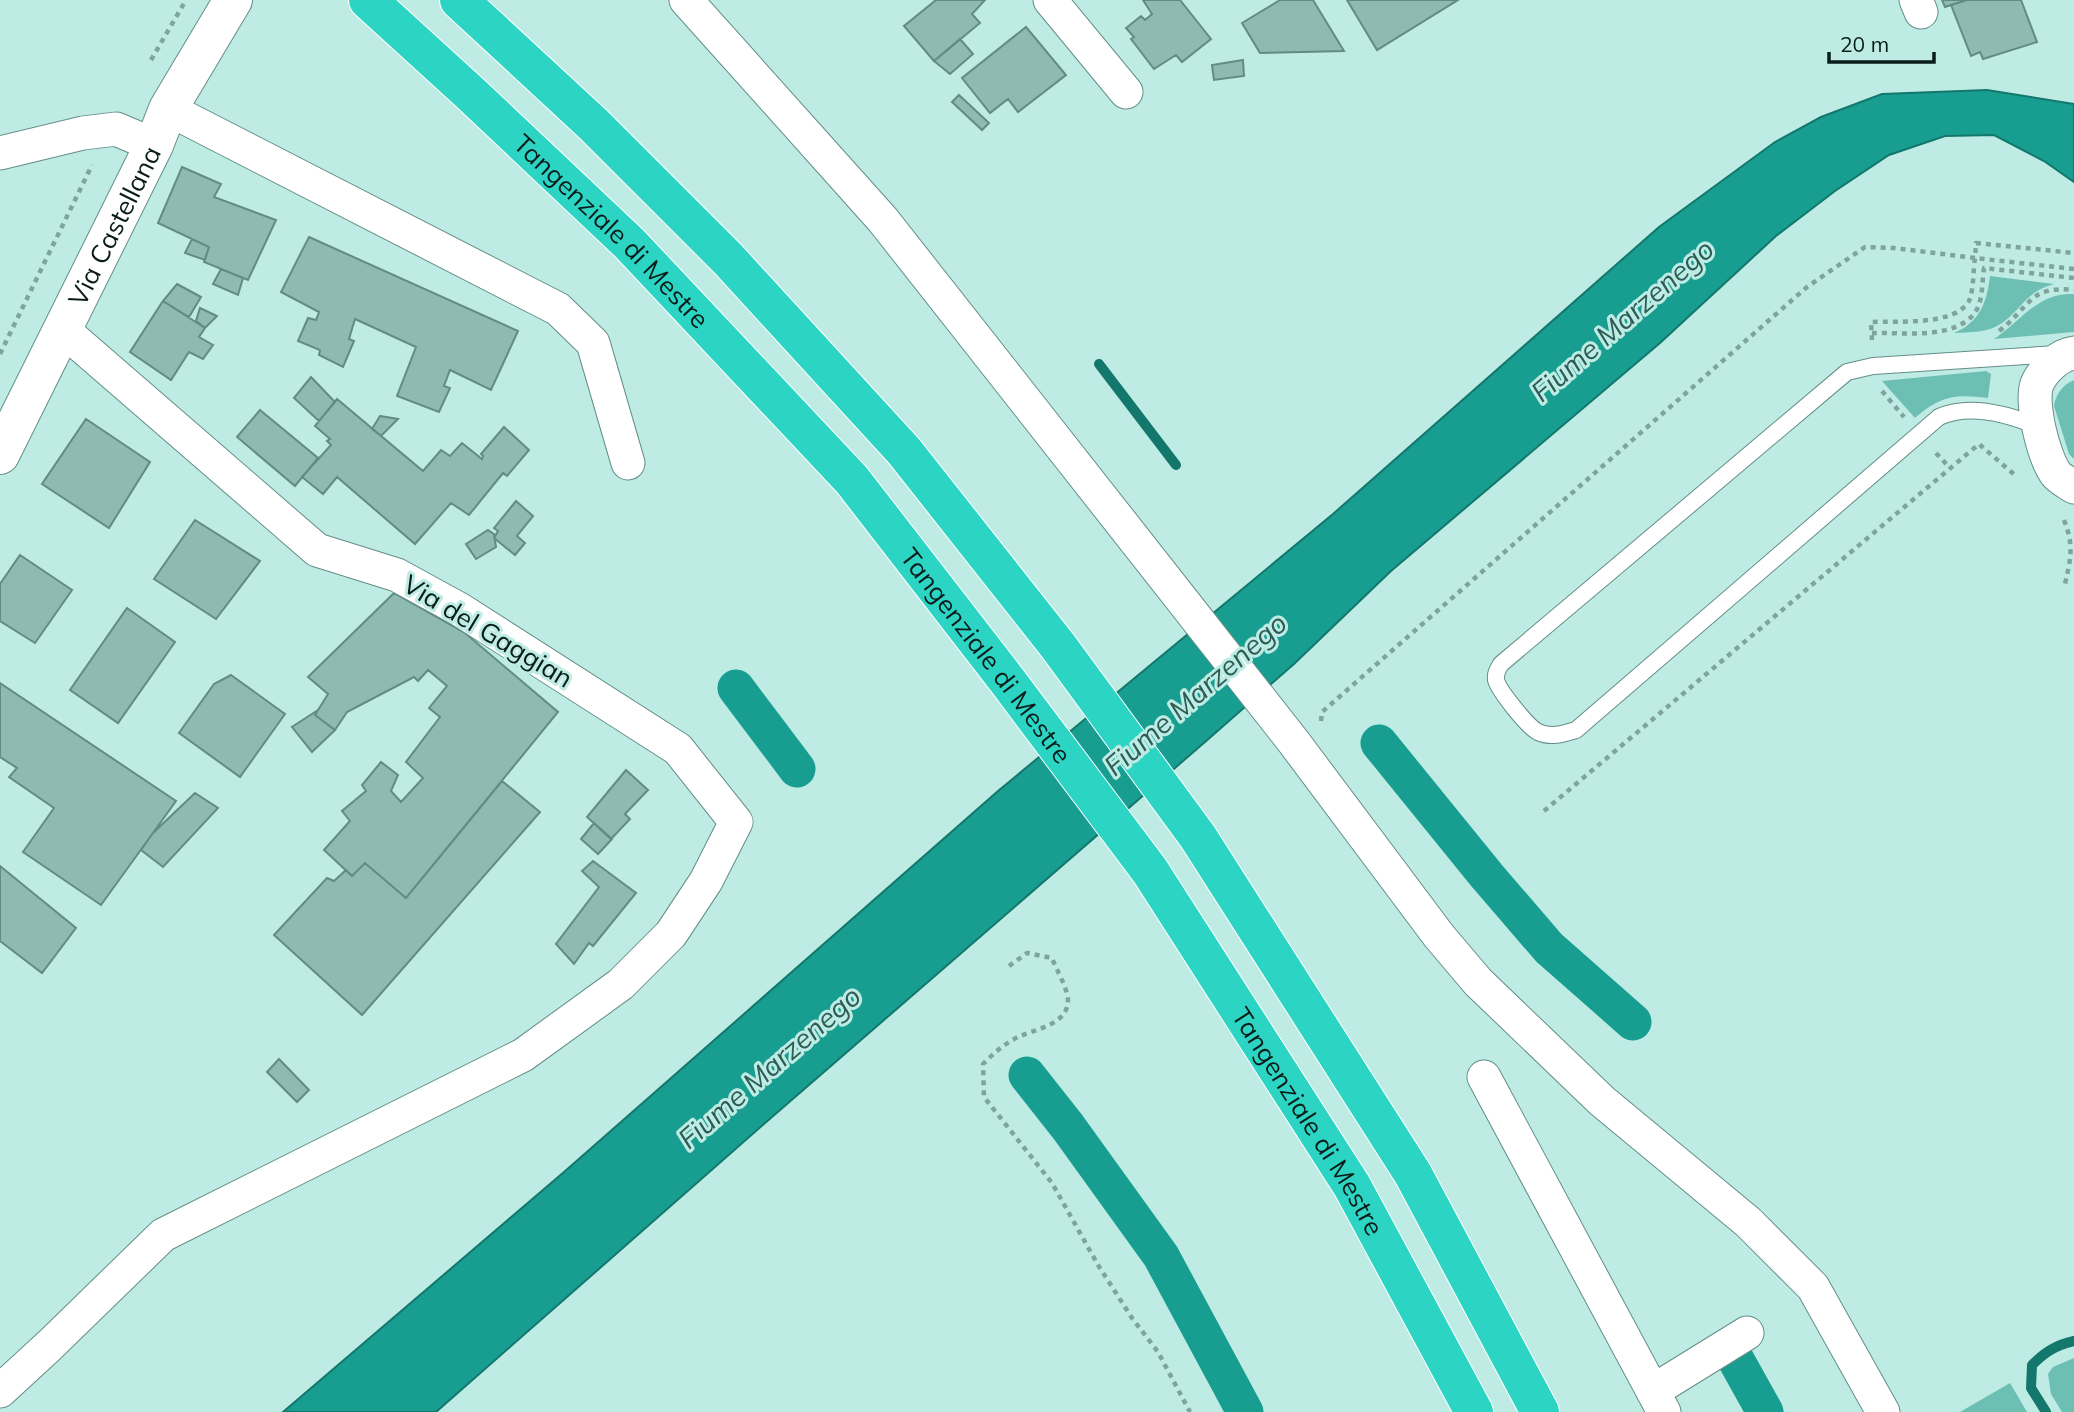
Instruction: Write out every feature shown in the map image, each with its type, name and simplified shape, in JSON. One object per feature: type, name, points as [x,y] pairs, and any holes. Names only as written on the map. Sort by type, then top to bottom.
[{"type":"highway","name":"Tangenziale di Mestre","points":[[368,0],[629,243],[852,480],[1150,871],[1352,1186],[1474,1412]]},
{"type":"highway","points":[[459,0],[593,124],[728,259],[904,451],[1058,646],[1198,837],[1413,1174],[1540,1412]]},
{"type":"street","name":"Via Castellana","points":[[0,455],[153,145],[168,109],[233,0]]},
{"type":"street","points":[[686,0],[883,219],[1293,741],[1439,936],[1478,982],[1602,1101],[1748,1222],[1813,1287],[1883,1412]]},
{"type":"street","points":[[1050,0],[1126,92]]},
{"type":"street","points":[[168,109],[558,309],[593,343],[628,463]]},
{"type":"street","points":[[0,153],[116,129],[153,145]]},
{"type":"street","name":"Via del Gaggian","points":[[0,1391],[163,1236],[523,1055],[621,984],[671,934],[706,880],[736,821],[678,749],[459,609],[397,575],[317,550],[62,329]]},
{"type":"street","points":[[2071,495],[2046,455],[2035,397],[2036,386],[2043,373],[2072,353]]},
{"type":"street","points":[[1484,1077],[1658,1401],[1708,1358],[1747,1333]]},
{"type":"lane","points":[[2039,428],[2021,419],[1988,412],[1951,412],[1939,417],[1576,730],[1560,735],[1535,731],[1497,682],[1497,671],[1501,664],[1847,372],[1873,366],[2072,353]]},
{"type":"path","points":[[0,354],[93,163],[116,129]]},
{"type":"path","points":[[1984,268],[1979,303],[1975,312],[1959,326],[1941,331],[1872,333],[1871,322],[1945,318],[1960,311],[1970,299],[1976,243],[2074,253]]},
{"type":"path","points":[[1318,775],[1322,712],[1807,287],[1865,247],[1894,248],[2074,270]]},
{"type":"path","points":[[1974,268],[2074,278]]},
{"type":"path","points":[[1987,334],[2008,324],[2035,295],[2049,289],[2074,290]]},
{"type":"path","points":[[1910,340],[1949,337]]},
{"type":"path","points":[[1872,343],[1885,342]]},
{"type":"path","points":[[1875,383],[1907,421]]},
{"type":"path","points":[[1544,811],[1979,444],[2021,480]]},
{"type":"path","points":[[1931,447],[1950,467]]},
{"type":"path","points":[[2065,584],[2073,550],[2071,495]]},
{"type":"path","points":[[1009,965],[1027,953],[1052,958],[1068,1000],[1065,1013],[1050,1025],[1019,1037],[996,1050],[983,1064],[984,1097],[1052,1183],[1098,1265],[1158,1353],[1190,1412]]},
{"type":"shaded area","points":[[1990,276],[2054,284],[2030,296],[2009,317],[1991,329],[1954,333],[1970,323],[1981,310]]},
{"type":"shaded area","points":[[2074,294],[2074,332],[1994,339],[2040,303],[2061,295]]},
{"type":"shaded area","points":[[1986,371],[1991,374],[1988,398],[1949,398],[1915,418],[1882,381]]},
{"type":"shaded area","points":[[2074,380],[2074,459],[2069,454],[2054,406],[2061,390]]},
{"type":"shaded area","points":[[2074,1358],[2074,1412],[2062,1412],[2051,1394],[2048,1374],[2053,1367]]},
{"type":"shaded area","points":[[2010,1383],[2027,1412],[1960,1412]]},
{"type":"water","name":"Fiume Marzenego","points":[[1987,90],[2074,104],[2074,182],[2044,161],[1994,135],[1945,136],[1889,155],[1835,191],[1776,236],[1660,343],[1391,571],[1294,664],[436,1412],[283,1412],[564,1172],[998,791],[1333,514],[1659,227],[1775,142],[1821,117],[1882,94]]},
{"type":"building","points":[[936,0],[985,0],[972,14],[980,23],[934,61],[904,26]]},
{"type":"building","points":[[1143,0],[1180,0],[1211,39],[1182,62],[1176,55],[1154,69],[1126,28],[1141,16],[1145,20],[1152,14]]},
{"type":"building","points":[[1280,0],[1313,0],[1344,51],[1260,53],[1242,23]]},
{"type":"building","points":[[1347,0],[1458,0],[1377,50]]},
{"type":"building","points":[[1942,0],[1967,0],[1945,7]]},
{"type":"building","points":[[1967,0],[2021,0],[2037,42],[1983,59],[1980,52],[1971,56],[1951,5]]},
{"type":"building","points":[[1026,27],[1066,75],[1018,112],[1008,99],[990,113],[962,78]]},
{"type":"building","points":[[960,39],[973,54],[950,74],[934,61]]},
{"type":"building","points":[[1243,60],[1244,76],[1214,80],[1212,65]]},
{"type":"building","points":[[959,95],[989,123],[982,130],[952,102]]},
{"type":"building","points":[[182,167],[221,184],[214,197],[276,220],[248,280],[204,262],[209,247],[158,223]]},
{"type":"building","points":[[309,237],[518,331],[491,390],[450,370],[444,386],[450,388],[439,412],[397,396],[416,347],[355,319],[349,339],[354,341],[343,367],[319,355],[320,350],[298,341],[308,318],[316,320],[319,312],[281,292]]},
{"type":"building","points":[[192,239],[209,247],[205,260],[185,253]]},
{"type":"building","points":[[221,269],[243,278],[238,295],[213,284]]},
{"type":"building","points":[[177,284],[201,297],[189,317],[163,301]]},
{"type":"building","points":[[163,301],[205,328],[199,337],[213,345],[203,359],[189,352],[171,380],[130,352]]},
{"type":"building","points":[[200,308],[217,316],[205,328],[196,321]]},
{"type":"building","points":[[311,377],[335,402],[319,421],[294,398]]},
{"type":"building","points":[[337,399],[423,471],[441,450],[450,456],[462,443],[482,459],[481,454],[504,427],[529,450],[507,476],[503,473],[469,515],[451,503],[415,544],[337,477],[323,494],[302,477],[331,445],[327,441],[330,439],[315,426]]},
{"type":"building","points":[[260,410],[318,458],[295,486],[237,437]]},
{"type":"building","points":[[380,416],[398,419],[381,436],[372,429]]},
{"type":"building","points":[[86,419],[150,462],[109,528],[42,484]]},
{"type":"building","points":[[516,501],[533,516],[517,536],[525,543],[515,555],[494,538],[498,531],[494,528]]},
{"type":"building","points":[[195,520],[260,561],[216,619],[154,579]]},
{"type":"building","points":[[488,530],[494,534],[496,547],[476,559],[466,544]]},
{"type":"building","points":[[20,555],[72,590],[35,643],[0,621],[0,584]]},
{"type":"building","points":[[394,593],[465,633],[558,712],[406,898],[365,863],[352,876],[324,850],[350,821],[342,811],[366,791],[362,785],[381,762],[398,775],[391,791],[401,802],[423,778],[406,762],[440,717],[429,708],[447,686],[428,670],[418,681],[414,677],[347,712],[335,730],[315,715],[328,694],[308,677]]},
{"type":"building","points":[[127,608],[175,642],[118,723],[70,690]]},
{"type":"building","points":[[231,675],[285,714],[240,777],[179,733],[214,684]]},
{"type":"building","points":[[0,683],[176,801],[101,905],[23,852],[54,808],[9,777],[17,768],[0,757]]},
{"type":"building","points":[[318,710],[315,715],[335,730],[312,752],[292,727]]},
{"type":"building","points":[[626,770],[648,790],[625,814],[630,819],[611,839],[587,817]]},
{"type":"building","points":[[502,781],[540,812],[362,1015],[274,935],[327,878],[334,881],[346,870],[352,876],[365,863],[406,898]]},
{"type":"building","points":[[195,793],[218,808],[163,867],[141,850],[153,833]]},
{"type":"building","points":[[594,823],[612,839],[598,854],[581,839]]},
{"type":"building","points":[[593,861],[636,893],[593,946],[589,943],[574,964],[556,944],[599,887],[582,871]]},
{"type":"building","points":[[0,866],[76,928],[42,973],[0,941]]},
{"type":"building","points":[[279,1059],[309,1090],[297,1102],[267,1072]]},
{"type":"waterway","points":[[1099,364],[1176,465]]},
{"type":"waterway","points":[[736,688],[797,769]]},
{"type":"waterway","points":[[1379,743],[1549,948],[1633,1022]]},
{"type":"waterway","points":[[1027,1075],[1161,1256],[1245,1412]]},
{"type":"waterway","points":[[2046,1412],[2031,1388],[2032,1365],[2051,1350],[2074,1341]]},
{"type":"waterway","points":[[1736,1360],[1765,1412]]}]
